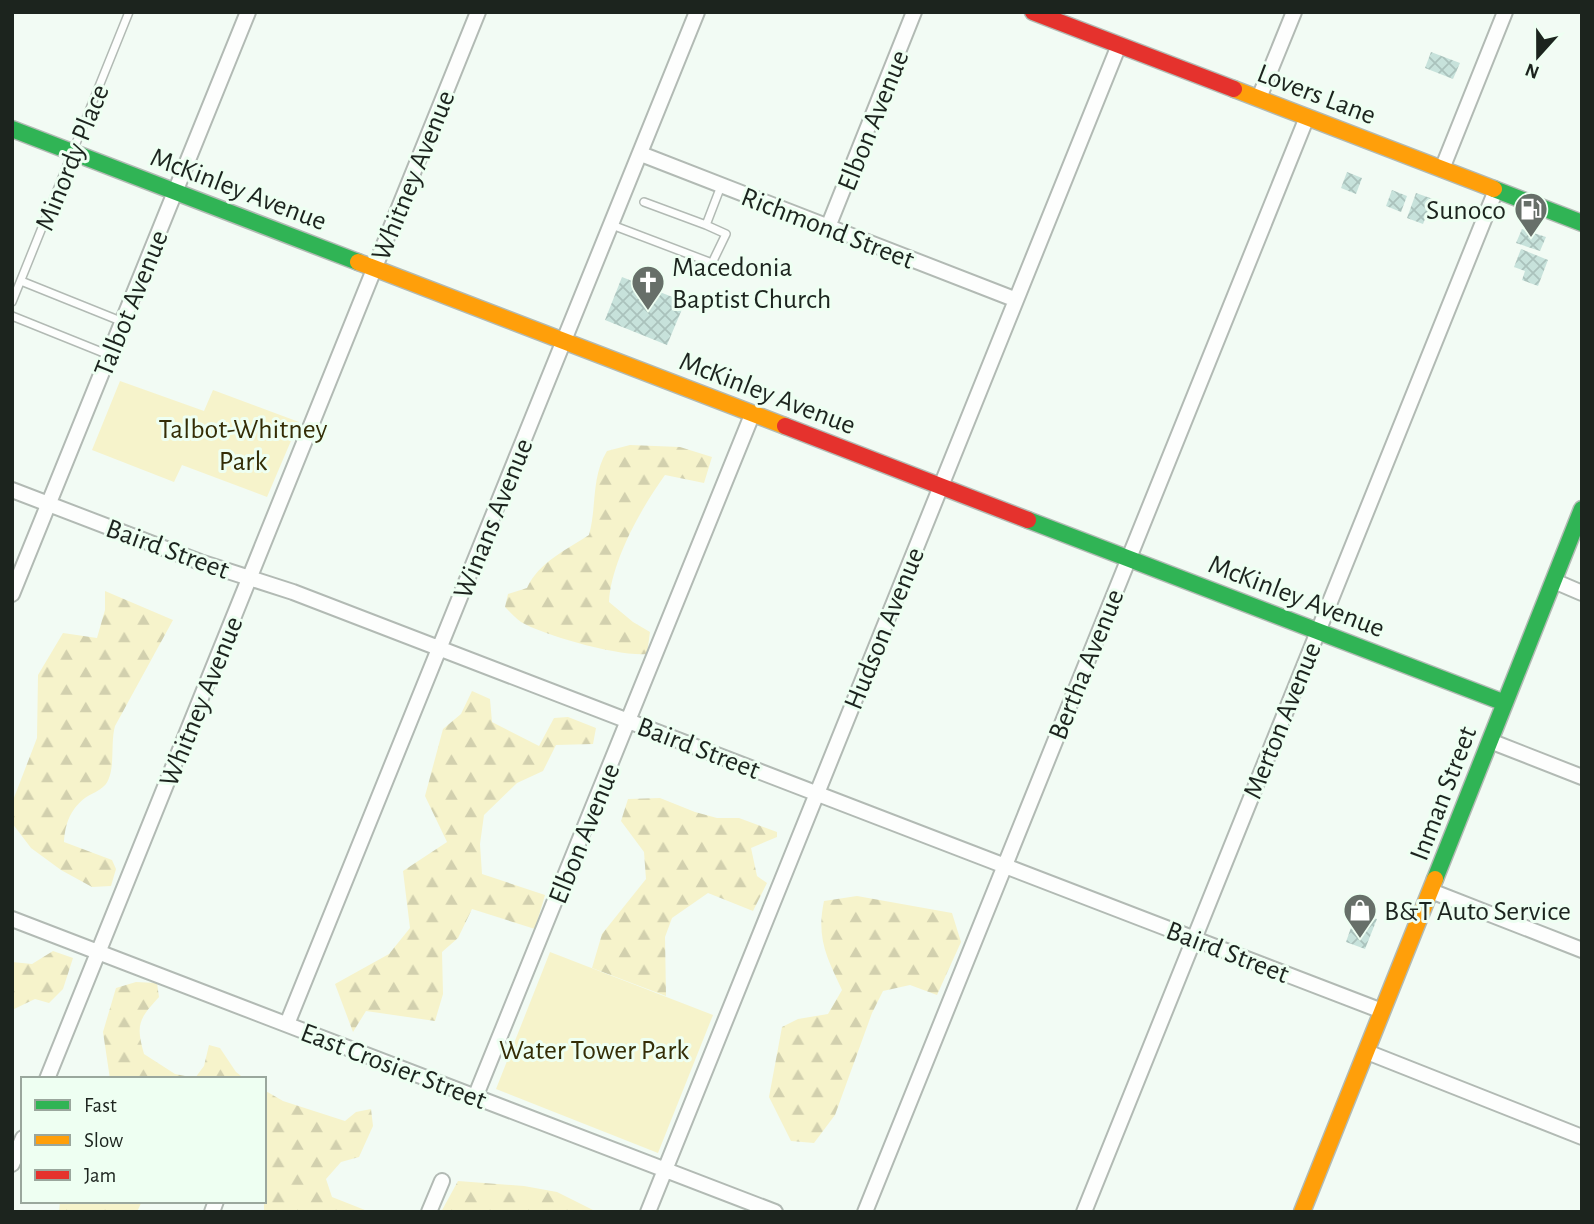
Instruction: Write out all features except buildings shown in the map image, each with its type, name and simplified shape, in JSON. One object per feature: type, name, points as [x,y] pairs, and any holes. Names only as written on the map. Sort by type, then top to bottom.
[{"type":"street","name":"Talbot Avenue","points":[[12,594],[248,12]]},
{"type":"street","name":"Whitney Avenue","points":[[48,1077],[478,12]]},
{"type":"street","name":"Winans Avenue","points":[[287,1024],[697,12]]},
{"type":"street","name":"Elbon Avenue","points":[[828,227],[914,12]]},
{"type":"street","name":"Lovers Lane","points":[[1033,12],[1057,17],[1119,46],[1582,223]]},
{"type":"street","points":[[1259,98],[1294,12]]},
{"type":"street","points":[[1442,169],[1506,12]]},
{"type":"street","name":"Hudson Avenue","points":[[648,1212],[942,487],[1014,299],[1119,46]]},
{"type":"street","name":"Bertha Avenue","points":[[865,1212],[1307,117]]},
{"type":"street","name":"McKinley Avenue","points":[[12,129],[1505,703]]},
{"type":"street","name":"Richmond Street","points":[[641,154],[1014,299]]},
{"type":"street","name":"Merton Avenue","points":[[1084,1212],[1496,190]]},
{"type":"street","name":"Elbon Avenue","points":[[476,1096],[752,415]]},
{"type":"street","name":"Baird Street","points":[[12,490],[629,720],[1382,1011]]},
{"type":"street","name":"Inman Street","points":[[1302,1212],[1582,509]]},
{"type":"street","points":[[1554,581],[1582,593]]},
{"type":"street","points":[[1490,741],[1582,777]]},
{"type":"street","points":[[1431,891],[1582,950]]},
{"type":"street","name":"East Crosier Street","points":[[12,919],[775,1212]]},
{"type":"street","points":[[1367,1052],[1582,1137]]},
{"type":"street","points":[[12,1164],[21,1144]]},
{"type":"street","points":[[429,1212],[442,1181]]},
{"type":"lane","name":"Minordy Place","points":[[12,302],[130,12]]},
{"type":"lane","points":[[706,225],[721,186]]},
{"type":"lane","points":[[612,225],[712,263],[716,262],[726,234],[644,202]]},
{"type":"lane","points":[[21,281],[123,322]]},
{"type":"lane","points":[[12,316],[109,355]]},
{"type":"green space","name":"Talbot-Whitney Park","points":[[120,381],[204,411],[213,390],[299,422],[267,497],[182,465],[174,482],[92,450]]},
{"type":"green space","points":[[630,445],[680,447],[712,457],[704,483],[665,475],[637,519],[615,570],[609,602],[650,632],[647,654],[602,649],[547,633],[521,622],[505,607],[508,594],[527,588],[546,564],[589,535],[596,481],[602,461],[607,451]]},
{"type":"green space","points":[[105,591],[173,620],[115,726],[111,771],[106,784],[77,805],[66,828],[64,842],[112,860],[116,869],[111,886],[92,887],[61,870],[31,848],[12,823],[12,803],[37,738],[38,675],[63,633],[97,638],[105,610]]},
{"type":"green space","points":[[472,691],[490,699],[492,722],[539,746],[554,718],[568,717],[596,728],[593,744],[556,745],[543,771],[517,783],[484,815],[480,844],[482,874],[545,895],[535,929],[472,909],[458,938],[442,952],[443,994],[435,1021],[366,1011],[353,1032],[335,984],[389,954],[410,928],[403,871],[447,842],[425,796],[443,729],[461,714]]},
{"type":"green space","points":[[660,798],[695,812],[717,818],[739,818],[777,832],[777,837],[751,848],[757,876],[767,883],[753,911],[708,893],[672,918],[665,937],[666,996],[592,968],[602,934],[646,879],[644,852],[621,821],[628,799]]},
{"type":"green space","points":[[857,896],[952,913],[961,942],[937,995],[910,985],[883,991],[872,1013],[835,1115],[814,1143],[791,1141],[769,1097],[782,1027],[798,1019],[828,1014],[842,990],[824,947],[821,926],[824,901]]},
{"type":"green space","points":[[53,951],[73,958],[63,989],[49,1003],[35,999],[12,1010],[12,962],[32,964]]},
{"type":"green space","name":"Water Tower Park","points":[[550,952],[713,1015],[658,1153],[496,1089]]},
{"type":"green space","points":[[136,982],[157,983],[159,997],[141,1023],[140,1036],[144,1054],[175,1074],[190,1077],[110,1077],[103,1032],[116,988]]},
{"type":"green space","points":[[209,1045],[220,1048],[242,1077],[196,1077],[204,1066]]},
{"type":"green space","points":[[266,1091],[283,1101],[345,1121],[356,1112],[371,1109],[373,1126],[359,1157],[341,1162],[326,1179],[332,1197],[370,1212],[264,1212]]},
{"type":"green space","points":[[458,1181],[524,1186],[557,1192],[597,1212],[441,1212]]},
{"type":"green space","points":[[60,1203],[141,1203],[137,1212],[59,1212]]},
{"type":"traffic: fast","points":[[12,129],[358,262]]},
{"type":"traffic: fast","points":[[1494,189],[1582,223]]},
{"type":"traffic: fast","points":[[1435,879],[1582,509]]},
{"type":"traffic: fast","points":[[1028,520],[1505,703]]},
{"type":"traffic: slow","points":[[1234,89],[1494,189]]},
{"type":"traffic: slow","points":[[358,262],[785,426]]},
{"type":"traffic: slow","points":[[1302,1212],[1435,879]]},
{"type":"traffic: jam","points":[[1033,12],[1234,89]]},
{"type":"traffic: jam","points":[[785,426],[1028,520]]},
{"type":"place","name":"Sunoco","points":[[1531,239]]},
{"type":"place","name":"Macedonia Baptist Church","points":[[648,312]]},
{"type":"place","name":"B&T Auto Service","points":[[1360,940]]}]
